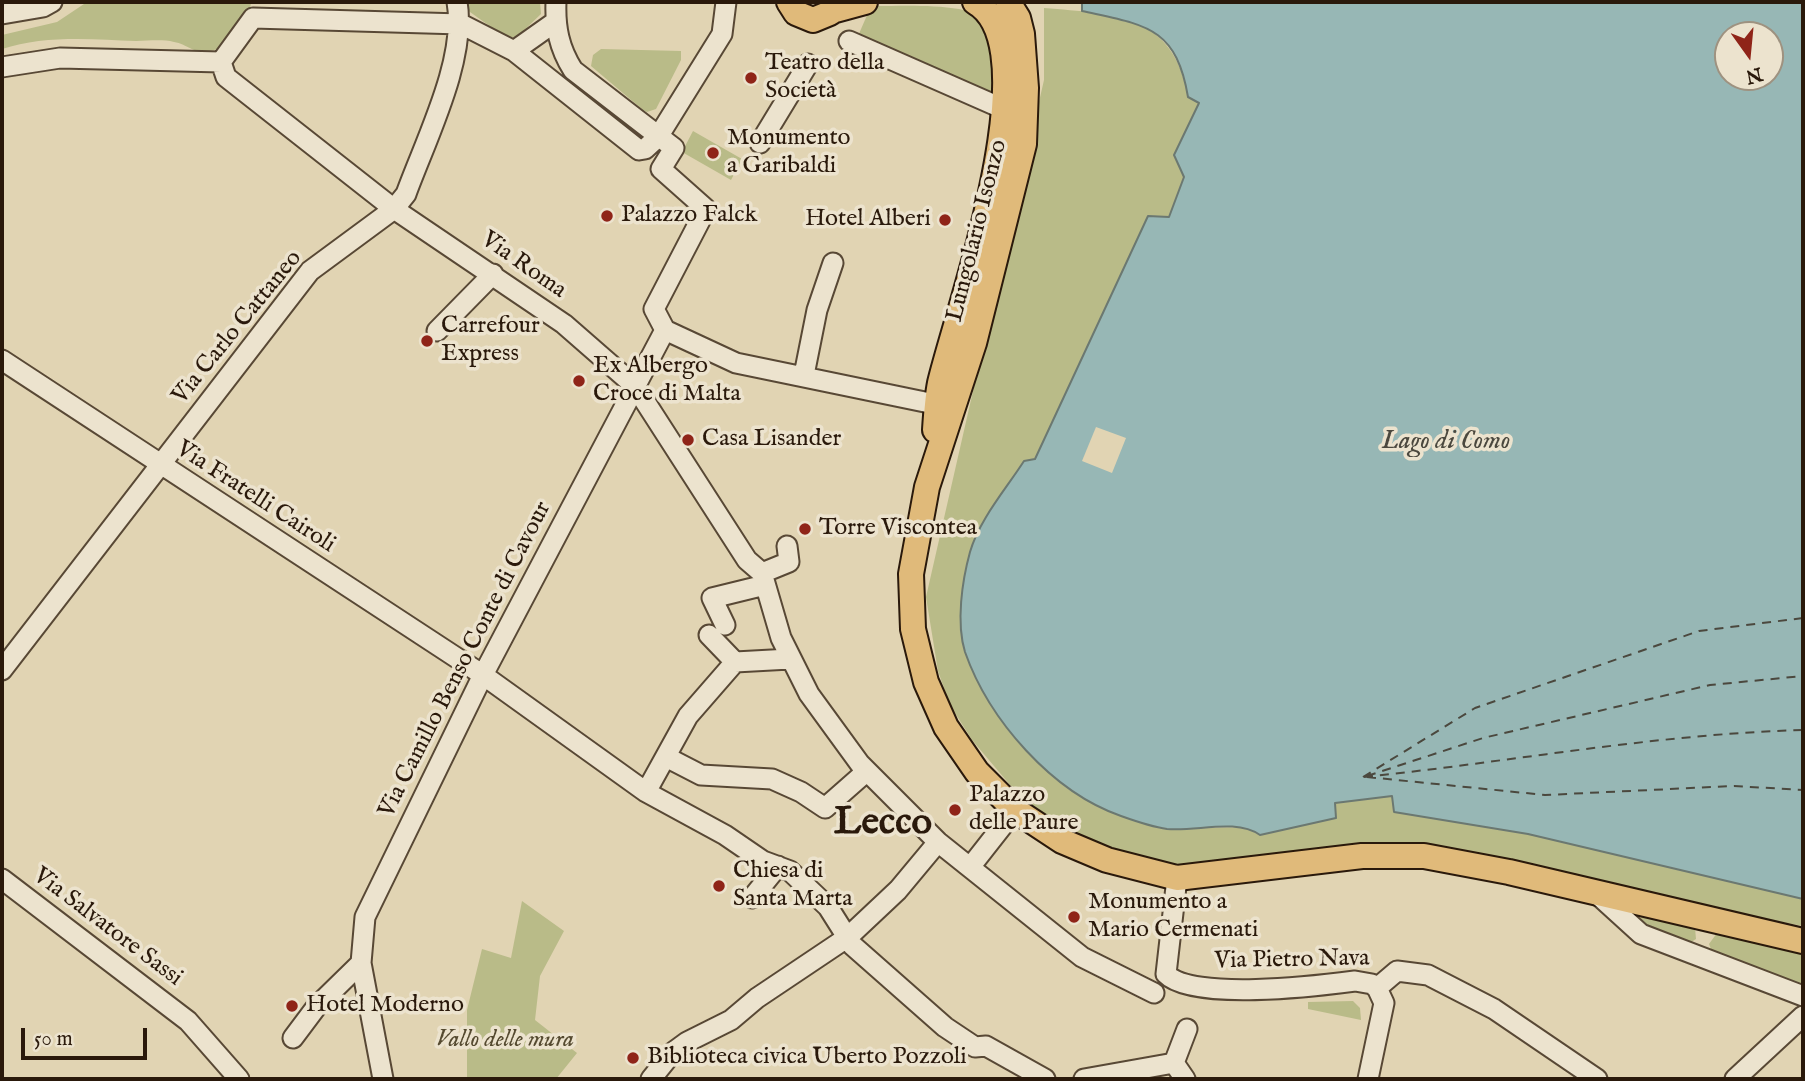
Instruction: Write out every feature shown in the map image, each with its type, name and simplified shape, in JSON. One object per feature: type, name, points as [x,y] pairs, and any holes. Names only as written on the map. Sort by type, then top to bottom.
[{"type":"main road","points":[[787,3],[796,13],[807,19],[819,19],[835,6],[865,2]]},
{"type":"main road","name":"Lungolario Isonzo","points":[[975,2],[991,15],[1000,30],[1006,110],[912,568],[911,604],[919,659],[936,707],[952,737],[977,772],[1015,810],[1052,835],[1090,854],[1177,878]]},
{"type":"main road","name":"Lungolario Isonzo","points":[[945,407],[974,344],[1024,144],[1026,88],[1022,34],[1018,18],[1008,2]]},
{"type":"main road","points":[[1177,878],[1362,856],[1424,856],[1509,872],[1803,941]]},
{"type":"street","points":[[2,14],[43,7],[52,2]]},
{"type":"street","name":"Via Carlo Cattaneo","points":[[2,670],[310,271],[394,209],[407,194],[454,61],[461,24],[457,2]]},
{"type":"street","points":[[2,67],[60,58],[221,62],[254,10],[461,24],[514,51],[639,150],[651,146],[658,137],[722,34],[726,2]]},
{"type":"street","points":[[514,51],[556,12]]},
{"type":"street","points":[[556,12],[562,52],[573,70],[674,148],[661,169],[706,209],[654,309],[665,330],[736,363],[804,375],[945,407]]},
{"type":"street","points":[[849,41],[1006,110]]},
{"type":"street","name":"Via Roma","points":[[221,62],[226,77],[394,209],[564,324],[635,386],[758,573],[790,659],[816,705],[867,771],[938,842],[1082,957],[1154,993]]},
{"type":"street","points":[[760,143],[808,64]]},
{"type":"street","points":[[804,375],[817,310],[833,263]]},
{"type":"street","points":[[437,331],[493,274]]},
{"type":"street","name":"Via Camillo Benso Conte di Cavour","points":[[383,1079],[361,963],[365,917],[483,675],[665,330]]},
{"type":"street","name":"Via Fratelli Cairoli","points":[[2,360],[160,466],[483,675],[646,792],[790,871],[812,889],[852,945],[946,1027],[975,1047],[986,1046],[1045,1079]]},
{"type":"street","points":[[735,662],[717,630],[712,598],[758,573],[789,562],[787,546]]},
{"type":"street","points":[[646,792],[668,758],[674,739],[688,716],[735,662],[790,659]]},
{"type":"street","points":[[668,758],[701,775],[772,779],[802,792],[825,808],[867,771]]},
{"type":"street","points":[[965,862],[1015,810]]},
{"type":"street","points":[[651,1079],[672,1053],[687,1042],[731,1020],[757,998],[848,937],[898,891],[938,842]]},
{"type":"street","points":[[752,898],[778,866]]},
{"type":"street","name":"Via Salvatore Sassi","points":[[2,878],[188,1021],[239,1079]]},
{"type":"street","name":"Via Pietro Nava","points":[[1177,878],[1166,974],[1173,981],[1190,986],[1249,989],[1355,981],[1372,984],[1377,988],[1397,971],[1428,975],[1494,1009],[1597,1079]]},
{"type":"street","points":[[1597,894],[1641,934],[1803,996]]},
{"type":"street","points":[[293,1038],[317,1006],[361,963]]},
{"type":"street","points":[[1368,1079],[1384,1003],[1377,988]]},
{"type":"street","points":[[1735,1079],[1803,1016]]},
{"type":"street","points":[[1091,1077],[1180,1071],[1187,1029]]},
{"type":"street","points":[[1568,1079],[1570,1059]]},
{"type":"green space","points":[[87,2],[251,2],[247,16],[233,38],[221,47],[207,52],[165,41],[85,39],[34,42],[2,49],[2,35],[57,22]]},
{"type":"green space","points":[[463,2],[540,2],[541,14],[517,37],[505,37],[463,7]]},
{"type":"green space","points":[[871,6],[955,9],[983,18],[991,34],[996,96],[858,36]]},
{"type":"green space","points":[[1044,8],[1117,17],[1155,34],[1170,49],[1181,70],[1188,97],[1199,103],[1174,155],[1184,177],[1169,217],[1148,216],[1035,460],[1024,462],[984,693],[1014,736],[1049,770],[1167,829],[1249,827],[1336,817],[1334,803],[1392,796],[1394,812],[1528,834],[1803,899],[1803,926],[1392,849],[1189,871],[1121,860],[1042,813],[1016,792],[972,740],[950,705],[938,671],[926,597],[1044,80]]},
{"type":"green space","points":[[601,49],[681,51],[681,60],[656,109],[647,112],[643,110],[591,66],[593,55]]},
{"type":"green space","points":[[693,131],[742,159],[731,180],[682,152]]},
{"type":"green space","name":"Vallo delle mura","points":[[522,901],[564,931],[540,976],[535,1020],[577,1053],[556,1079],[467,1079],[467,1010],[482,949],[511,958]]},
{"type":"green space","points":[[1646,915],[1695,928],[1696,939],[1688,944],[1644,926],[1640,917]]},
{"type":"green space","points":[[1717,933],[1803,952],[1803,989],[1713,954],[1709,944]]},
{"type":"green space","points":[[1353,1001],[1360,1008],[1361,1020],[1308,1009],[1308,1002]]},
{"type":"water","name":"Lago di Como","points":[[1082,2],[1803,2],[1803,899],[1528,834],[1394,812],[1392,796],[1335,803],[1336,818],[1260,835],[1239,827],[1227,826],[1162,828],[1121,816],[1095,805],[1071,790],[1026,750],[1007,727],[976,678],[962,641],[961,602],[970,552],[986,517],[1024,461],[1035,459],[1148,216],[1169,217],[1184,177],[1174,155],[1199,103],[1188,97],[1183,73],[1166,42],[1154,33],[1123,20],[1082,11]]},
{"type":"pier","points":[[1096,427],[1126,438],[1112,473],[1082,461]]},
{"type":"ferry route","points":[[1363,777],[1475,708],[1699,631],[1803,618]]},
{"type":"ferry route","points":[[1367,776],[1483,738],[1710,685],[1803,676]]},
{"type":"ferry route","points":[[1364,777],[1693,737],[1803,730]]},
{"type":"ferry route","points":[[1367,777],[1545,795],[1734,786],[1803,790]]},
{"type":"place","name":"Teatro della Società","points":[[751,78]]},
{"type":"place","name":"Monumento a Garibaldi","points":[[713,153]]},
{"type":"place","name":"Palazzo Falck","points":[[607,216]]},
{"type":"place","name":"Hotel Alberi","points":[[945,220]]},
{"type":"place","name":"Carrefour Express","points":[[427,341]]},
{"type":"place","name":"Ex Albergo Croce di Malta","points":[[579,381]]},
{"type":"place","name":"Casa Lisander","points":[[688,440]]},
{"type":"place","name":"Torre Viscontea","points":[[805,529]]},
{"type":"place","name":"Palazzo delle Paure","points":[[955,810]]},
{"type":"place","name":"Chiesa di Santa Marta","points":[[719,886]]},
{"type":"place","name":"Monumento a Mario Cermenati","points":[[1074,917]]},
{"type":"place","name":"Hotel Moderno","points":[[292,1006]]},
{"type":"place","name":"Biblioteca civica Uberto Pozzoli","points":[[633,1058]]},
{"type":"district","name":"Lecco","points":[[883,825]]}]
